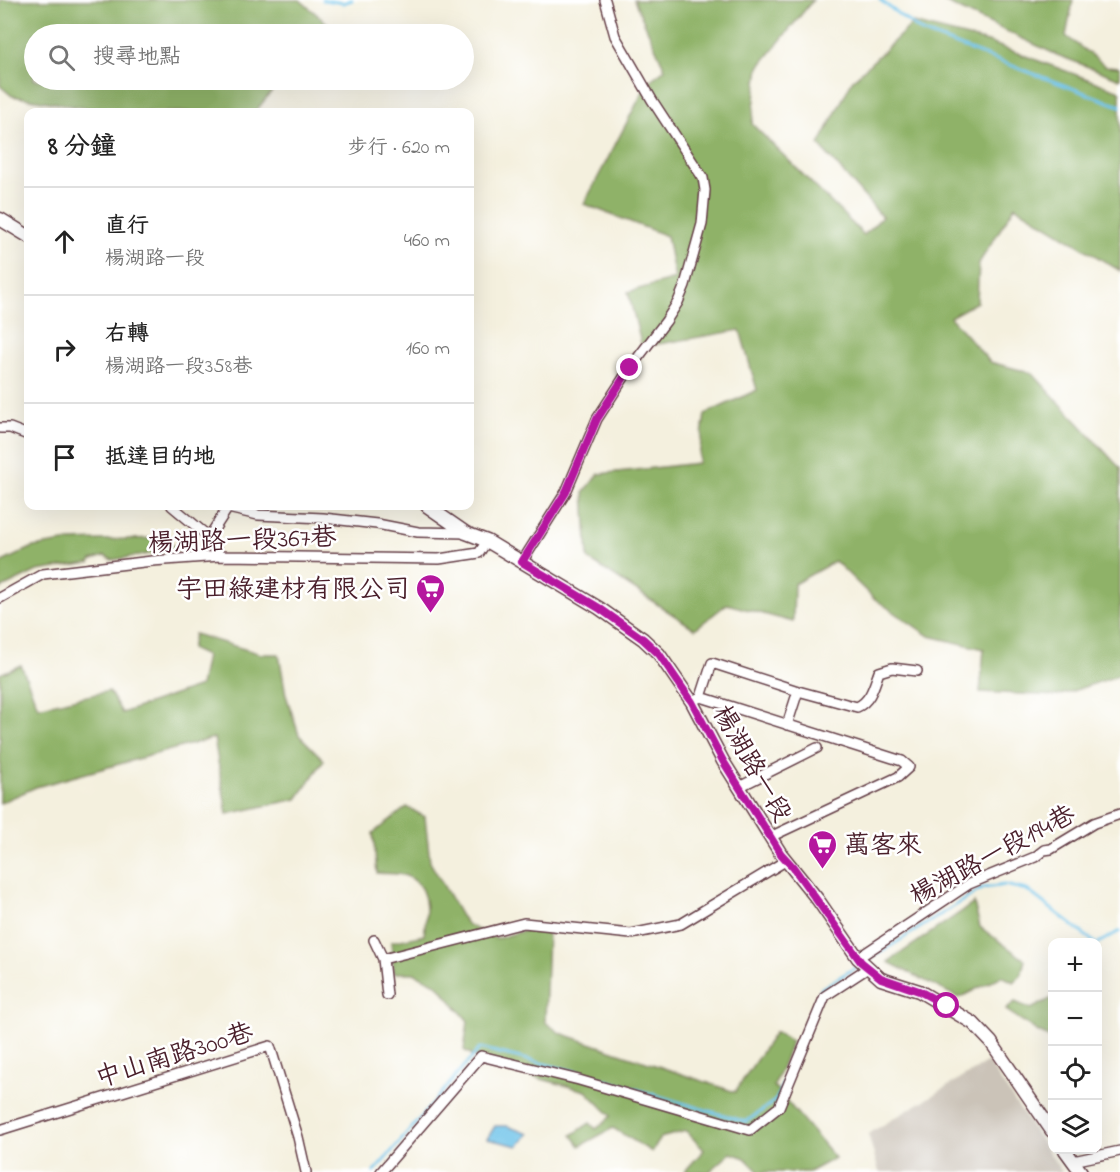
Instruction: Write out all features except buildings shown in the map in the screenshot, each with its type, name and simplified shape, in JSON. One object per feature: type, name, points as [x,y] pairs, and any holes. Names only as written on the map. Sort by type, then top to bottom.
[{"type":"street","points":[[522,562],[566,492],[597,419],[630,368],[678,302],[702,224],[705,190],[703,178],[652,100],[615,36],[605,0]]},
{"type":"street","points":[[0,219],[24,234]]},
{"type":"street","points":[[0,428],[24,434]]},
{"type":"street","points":[[177,510],[209,537],[220,556]]},
{"type":"street","points":[[209,537],[227,510]]},
{"type":"street","points":[[240,510],[258,515],[377,524],[418,532],[466,533]]},
{"type":"street","name":"楊湖路一段","points":[[433,510],[466,533],[487,542],[599,608],[643,639],[659,654],[696,699],[739,787],[770,837],[863,963],[881,978],[919,991],[973,1023],[991,1042],[1048,1124]]},
{"type":"street","name":"楊湖路一段367巷","points":[[0,598],[43,574],[152,561],[220,556],[439,559],[478,553],[487,542]]},
{"type":"street","points":[[770,837],[898,777],[909,767],[902,761],[696,699],[712,663],[798,691],[857,707],[864,704],[879,672],[892,668],[917,671]]},
{"type":"street","points":[[787,725],[798,691]]},
{"type":"street","points":[[739,787],[817,748]]},
{"type":"street","name":"楊湖路一段194巷","points":[[381,1172],[481,1056],[579,1080],[750,1130],[778,1107],[825,996],[863,963],[969,884],[1035,857],[1094,823],[1120,814]]},
{"type":"street","points":[[383,959],[524,923],[631,934],[681,924],[786,860]]},
{"type":"street","points":[[374,940],[383,959],[387,995]]},
{"type":"street","name":"中山南路300巷","points":[[0,1130],[270,1046],[298,1137],[306,1172]]},
{"type":"street","points":[[1073,1161],[1120,1151]]},
{"type":"street","points":[[1068,1154],[1081,1172]]},
{"type":"shaded area","points":[[988,1062],[1062,1172],[879,1172],[868,1134]]},
{"type":"green space","points":[[0,0],[300,0],[327,23],[24,24],[24,90],[273,90],[258,108],[86,108],[12,96],[0,86]]},
{"type":"green space","points":[[634,0],[813,0],[759,67],[752,124],[864,235],[882,217],[819,145],[852,81],[913,23],[988,42],[1120,91],[1120,271],[1015,206],[979,263],[977,302],[950,317],[990,362],[1032,373],[1120,468],[1120,675],[1058,696],[980,692],[984,649],[929,636],[872,597],[835,561],[794,584],[793,622],[727,604],[695,629],[588,559],[584,492],[599,474],[698,463],[705,414],[757,390],[740,330],[642,347],[628,292],[675,279],[667,236],[584,204],[648,82],[665,69]]},
{"type":"green space","points":[[940,0],[1073,0],[1066,36],[1106,66],[1120,67],[1120,79],[1057,55]]},
{"type":"green space","points":[[159,538],[180,549],[112,560],[105,556],[92,560],[90,563],[37,571],[0,589],[0,563],[33,547],[70,541]]},
{"type":"green space","points":[[194,634],[261,654],[279,654],[286,695],[299,735],[324,760],[297,799],[227,814],[214,738],[36,787],[0,803],[0,674],[21,665],[38,707],[109,691],[122,713],[200,686],[206,656],[191,649]]},
{"type":"green space","points":[[407,807],[425,817],[430,862],[468,925],[496,939],[526,930],[548,933],[545,1022],[560,1033],[735,1092],[775,1032],[792,1041],[774,1086],[835,1158],[809,1172],[759,1172],[745,1158],[731,1153],[709,1172],[684,1172],[704,1150],[686,1131],[660,1138],[652,1152],[613,1128],[580,1146],[572,1135],[590,1123],[596,1129],[611,1116],[586,1091],[489,1065],[464,1050],[468,1021],[438,985],[414,973],[394,973],[391,942],[424,935],[425,901],[423,893],[414,880],[403,875],[377,873],[373,833]]},
{"type":"green space","points":[[974,903],[980,927],[1025,960],[1021,975],[1014,982],[1002,976],[959,998],[888,962]]},
{"type":"green space","points":[[1048,1000],[1048,1037],[1006,1010],[1015,1002],[1031,1009]]},
{"type":"water","points":[[495,1126],[507,1126],[529,1134],[518,1146],[487,1139]]},
{"type":"waterway","points":[[323,0],[343,3],[352,0]]},
{"type":"waterway","points":[[880,0],[922,32],[1120,106]]},
{"type":"waterway","points":[[867,961],[983,888],[1005,885],[1027,890],[1089,938]]},
{"type":"waterway","points":[[1102,941],[1120,931]]},
{"type":"waterway","points":[[374,1172],[480,1048],[581,1073],[746,1122],[776,1100],[822,988],[861,964]]},
{"type":"place","name":"宇田綠建材有限公司","points":[[431,614]]},
{"type":"place","name":"萬客來","points":[[823,870]]},
{"type":"route","points":[[630,368],[597,419],[566,492],[522,562],[599,608],[643,639],[659,654],[692,702],[723,761],[781,854],[793,867],[858,958],[881,978],[919,991],[947,1006]]}]
